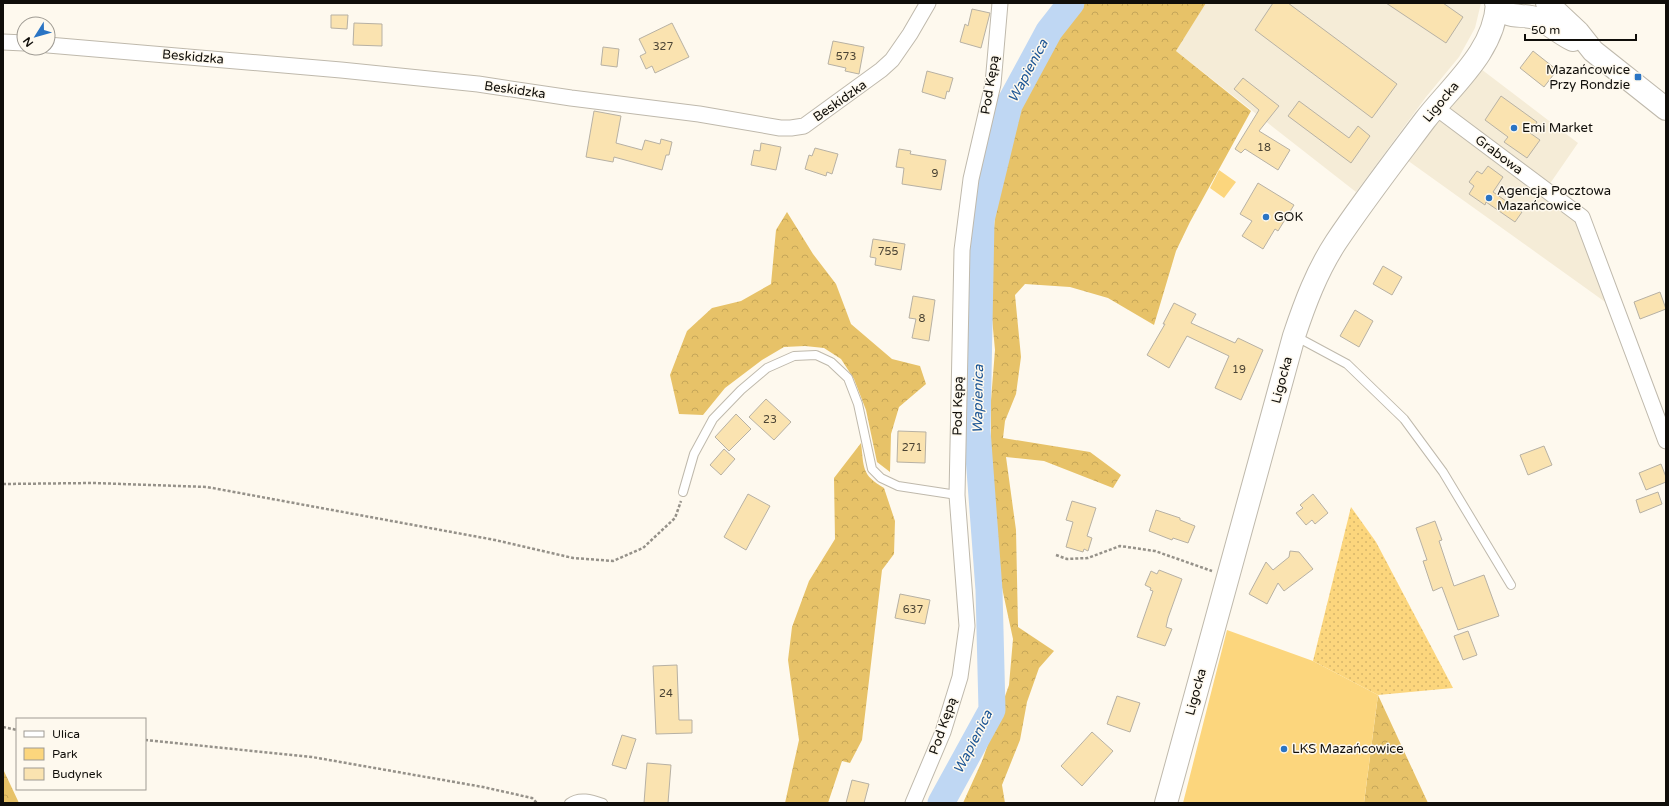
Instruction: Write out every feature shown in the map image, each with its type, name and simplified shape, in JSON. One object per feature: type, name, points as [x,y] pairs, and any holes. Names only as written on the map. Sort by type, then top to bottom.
[{"type":"street","name":"Beskidzka","points":[[56,46],[478,84],[791,128],[804,126],[882,70],[892,60],[910,34],[928,3]]},
{"type":"street","name":"Pod Kępą","points":[[913,803],[943,732],[960,677],[967,626],[957,494],[962,250],[970,179],[992,84],[1000,3]]},
{"type":"street","points":[[1476,60],[1490,49],[1508,24],[1519,16],[1530,13],[1537,8],[1540,3]]},
{"type":"street","points":[[1548,3],[1578,32],[1593,50],[1666,109]]},
{"type":"street","points":[[1497,4],[1501,10],[1508,14],[1538,19],[1559,33],[1593,50]]},
{"type":"street","name":"Ligocka","points":[[1166,803],[1294,336],[1306,301],[1319,270],[1336,242],[1436,107],[1476,60],[1492,30],[1496,17],[1497,4]]},
{"type":"street","points":[[3,42],[16,43]]},
{"type":"street","name":"Grabowa","points":[[1436,107],[1582,217],[1666,441]]},
{"type":"lane","points":[[1294,336],[1347,364],[1404,419],[1443,472],[1511,585]]},
{"type":"lane","points":[[684,492],[694,454],[713,419],[741,390],[767,368],[794,356],[816,354],[831,362],[848,378],[858,404],[872,469],[881,478],[898,486],[957,494]]},
{"type":"lane","points":[[569,803],[573,799],[591,798],[603,803]]},
{"type":"path","points":[[3,484],[94,483],[207,487],[495,540],[573,558],[613,561],[643,548],[675,518],[684,492]]},
{"type":"path","points":[[1056,555],[1067,559],[1088,558],[1120,546],[1155,551],[1228,577]]},
{"type":"path","points":[[3,727],[16,730]]},
{"type":"path","points":[[146,740],[312,757],[484,786],[532,798],[537,803]]},
{"type":"shaded area","points":[[1206,3],[1481,3],[1475,28],[1459,57],[1426,97],[1356,192],[1176,51]]},
{"type":"shaded area","points":[[1481,69],[1578,143],[1549,185],[1444,109]]},
{"type":"shaded area","points":[[1439,117],[1577,219],[1608,304],[1407,160]]},
{"type":"green space","points":[[1081,3],[1206,3],[1176,51],[1251,111],[1190,222],[1176,251],[1154,325],[1108,298],[1070,287],[1025,284],[1015,295],[1021,357],[1016,394],[1005,421],[1003,438],[1090,452],[1121,475],[1113,488],[1044,461],[1006,457],[1016,530],[1018,627],[1054,651],[1039,668],[1027,702],[1020,740],[1002,785],[1005,803],[963,803],[982,761],[1009,685],[1013,639],[1001,583],[991,462],[991,400],[995,350],[989,286],[995,216],[1011,131],[1043,59]]},
{"type":"green space","points":[[1219,170],[1236,182],[1224,198],[1210,188]]},
{"type":"green space","points":[[787,212],[813,254],[836,284],[851,324],[892,359],[920,366],[926,384],[899,407],[891,434],[890,472],[877,462],[866,410],[854,379],[841,359],[824,348],[805,346],[784,347],[762,360],[725,388],[703,415],[679,414],[670,375],[687,331],[712,308],[741,301],[771,284],[776,230]]},
{"type":"green space","points":[[861,443],[865,470],[871,479],[884,488],[895,521],[894,554],[882,570],[862,740],[850,763],[842,761],[828,803],[785,803],[799,740],[788,660],[792,627],[809,581],[835,539],[834,478]]},
{"type":"green space","points":[[1351,507],[1376,542],[1453,688],[1378,695],[1313,661]]},
{"type":"green space","name":"LKS Mazańcowice","points":[[1227,630],[1313,661],[1378,695],[1364,803],[1183,803]]},
{"type":"green space","points":[[1378,695],[1428,803],[1364,803]]},
{"type":"green space","points":[[3,769],[19,803],[3,803]]},
{"type":"building","points":[[1273,3],[1288,3],[1397,84],[1372,118],[1255,30]]},
{"type":"building","points":[[1386,3],[1443,3],[1463,17],[1446,43]]},
{"type":"building","points":[[972,9],[990,13],[981,48],[960,42],[965,24],[968,26]]},
{"type":"building","points":[[331,15],[348,15],[347,29],[331,28]]},
{"type":"building","points":[[354,23],[382,24],[382,46],[353,45]]},
{"type":"building","points":[[672,23],[689,57],[655,73],[652,66],[646,69],[640,56],[646,53],[639,39]]},
{"type":"building","points":[[833,41],[864,47],[859,74],[845,71],[846,68],[828,64]]},
{"type":"building","points":[[603,47],[619,49],[617,67],[601,65]]},
{"type":"building","points":[[1533,51],[1557,70],[1544,87],[1520,68]]},
{"type":"building","points":[[927,71],[953,78],[949,92],[947,91],[945,99],[922,92]]},
{"type":"building","points":[[1243,78],[1279,106],[1259,131],[1290,150],[1278,170],[1245,149],[1241,153],[1235,149],[1259,110],[1234,89]]},
{"type":"building","name":"Emi Market","points":[[1501,96],[1537,122],[1530,133],[1540,140],[1527,158],[1504,142],[1508,137],[1485,120]]},
{"type":"building","points":[[1299,101],[1349,138],[1358,126],[1370,136],[1351,163],[1288,116]]},
{"type":"building","points":[[594,111],[621,116],[616,143],[642,150],[645,140],[660,144],[661,139],[672,142],[669,155],[666,155],[662,170],[614,157],[613,162],[586,157]]},
{"type":"building","points":[[761,143],[781,147],[776,170],[751,165],[754,150],[760,151]]},
{"type":"building","points":[[815,148],[838,154],[832,174],[827,172],[826,176],[805,169],[809,155],[812,156]]},
{"type":"building","points":[[899,149],[911,151],[910,154],[946,160],[941,190],[902,184],[904,168],[896,167]]},
{"type":"building","name":"Agencja Pocztowa Mazańcowice","points":[[1488,166],[1503,177],[1493,192],[1522,212],[1515,222],[1486,202],[1485,205],[1469,194],[1474,186],[1469,182],[1477,171],[1482,174]]},
{"type":"building","name":"GOK","points":[[1258,183],[1294,205],[1278,231],[1275,229],[1263,249],[1242,236],[1252,221],[1240,214]]},
{"type":"building","points":[[873,239],[905,244],[901,270],[875,265],[876,258],[870,257]]},
{"type":"building","points":[[1383,266],[1402,277],[1392,295],[1373,284]]},
{"type":"building","points":[[1660,292],[1666,309],[1640,319],[1634,302]]},
{"type":"building","points":[[913,296],[935,300],[929,341],[912,338],[916,319],[909,318]]},
{"type":"building","points":[[1174,303],[1196,314],[1191,323],[1235,343],[1238,338],[1263,350],[1241,400],[1215,388],[1229,356],[1187,336],[1169,368],[1147,355],[1165,324],[1163,324]]},
{"type":"building","points":[[1355,310],[1373,321],[1359,347],[1340,336]]},
{"type":"building","points":[[766,399],[791,422],[774,440],[749,417]]},
{"type":"building","points":[[736,414],[751,429],[729,451],[715,437]]},
{"type":"building","points":[[898,431],[926,432],[925,463],[897,462]]},
{"type":"building","points":[[1544,446],[1552,465],[1528,475],[1520,455]]},
{"type":"building","points":[[724,449],[735,459],[721,475],[710,465]]},
{"type":"building","points":[[1661,464],[1666,477],[1666,482],[1646,490],[1639,473]]},
{"type":"building","points":[[1658,492],[1662,504],[1640,513],[1636,500]]},
{"type":"building","points":[[748,494],[770,506],[746,550],[724,537]]},
{"type":"building","points":[[1313,494],[1328,513],[1315,524],[1312,520],[1306,525],[1296,513],[1303,508],[1300,505]]},
{"type":"building","points":[[1072,501],[1096,508],[1087,536],[1092,538],[1088,551],[1084,549],[1083,552],[1066,547],[1073,522],[1066,520]]},
{"type":"building","points":[[1156,510],[1180,518],[1180,520],[1195,526],[1188,543],[1173,538],[1172,540],[1149,531]]},
{"type":"building","points":[[1435,521],[1442,540],[1439,541],[1454,586],[1484,575],[1499,616],[1458,630],[1442,587],[1433,591],[1423,561],[1427,560],[1416,528]]},
{"type":"building","points":[[1290,551],[1299,552],[1313,569],[1284,591],[1278,583],[1267,604],[1249,594],[1266,562],[1273,570],[1289,557]]},
{"type":"building","points":[[1159,570],[1182,579],[1168,618],[1166,627],[1172,629],[1165,646],[1137,637],[1153,591],[1145,585],[1151,571],[1157,574]]},
{"type":"building","points":[[900,594],[930,600],[925,624],[895,618]]},
{"type":"building","points":[[1468,631],[1477,655],[1463,660],[1454,636]]},
{"type":"building","points":[[677,665],[679,720],[692,720],[692,733],[656,734],[653,666]]},
{"type":"building","points":[[1117,696],[1140,703],[1130,732],[1107,724]]},
{"type":"building","points":[[1092,732],[1113,751],[1082,786],[1061,766]]},
{"type":"building","points":[[622,735],[636,739],[626,769],[612,765]]},
{"type":"building","points":[[647,763],[671,765],[668,803],[644,803]]},
{"type":"building","points":[[852,780],[869,784],[864,803],[846,803]]},
{"type":"waterway","name":"Wapienica","points":[[941,803],[992,710],[989,590],[977,430],[981,220],[1009,105],[1049,31],[1071,3]]},
{"type":"place","name":"Mazańcowice Przy Rondzie","points":[[1638,77]]},
{"type":"place","name":"Emi Market","points":[[1514,128]]},
{"type":"place","name":"Agencja Pocztowa Mazańcowice","points":[[1489,198]]},
{"type":"place","name":"GOK","points":[[1266,217]]},
{"type":"place","name":"LKS Mazańcowice","points":[[1284,749]]}]
